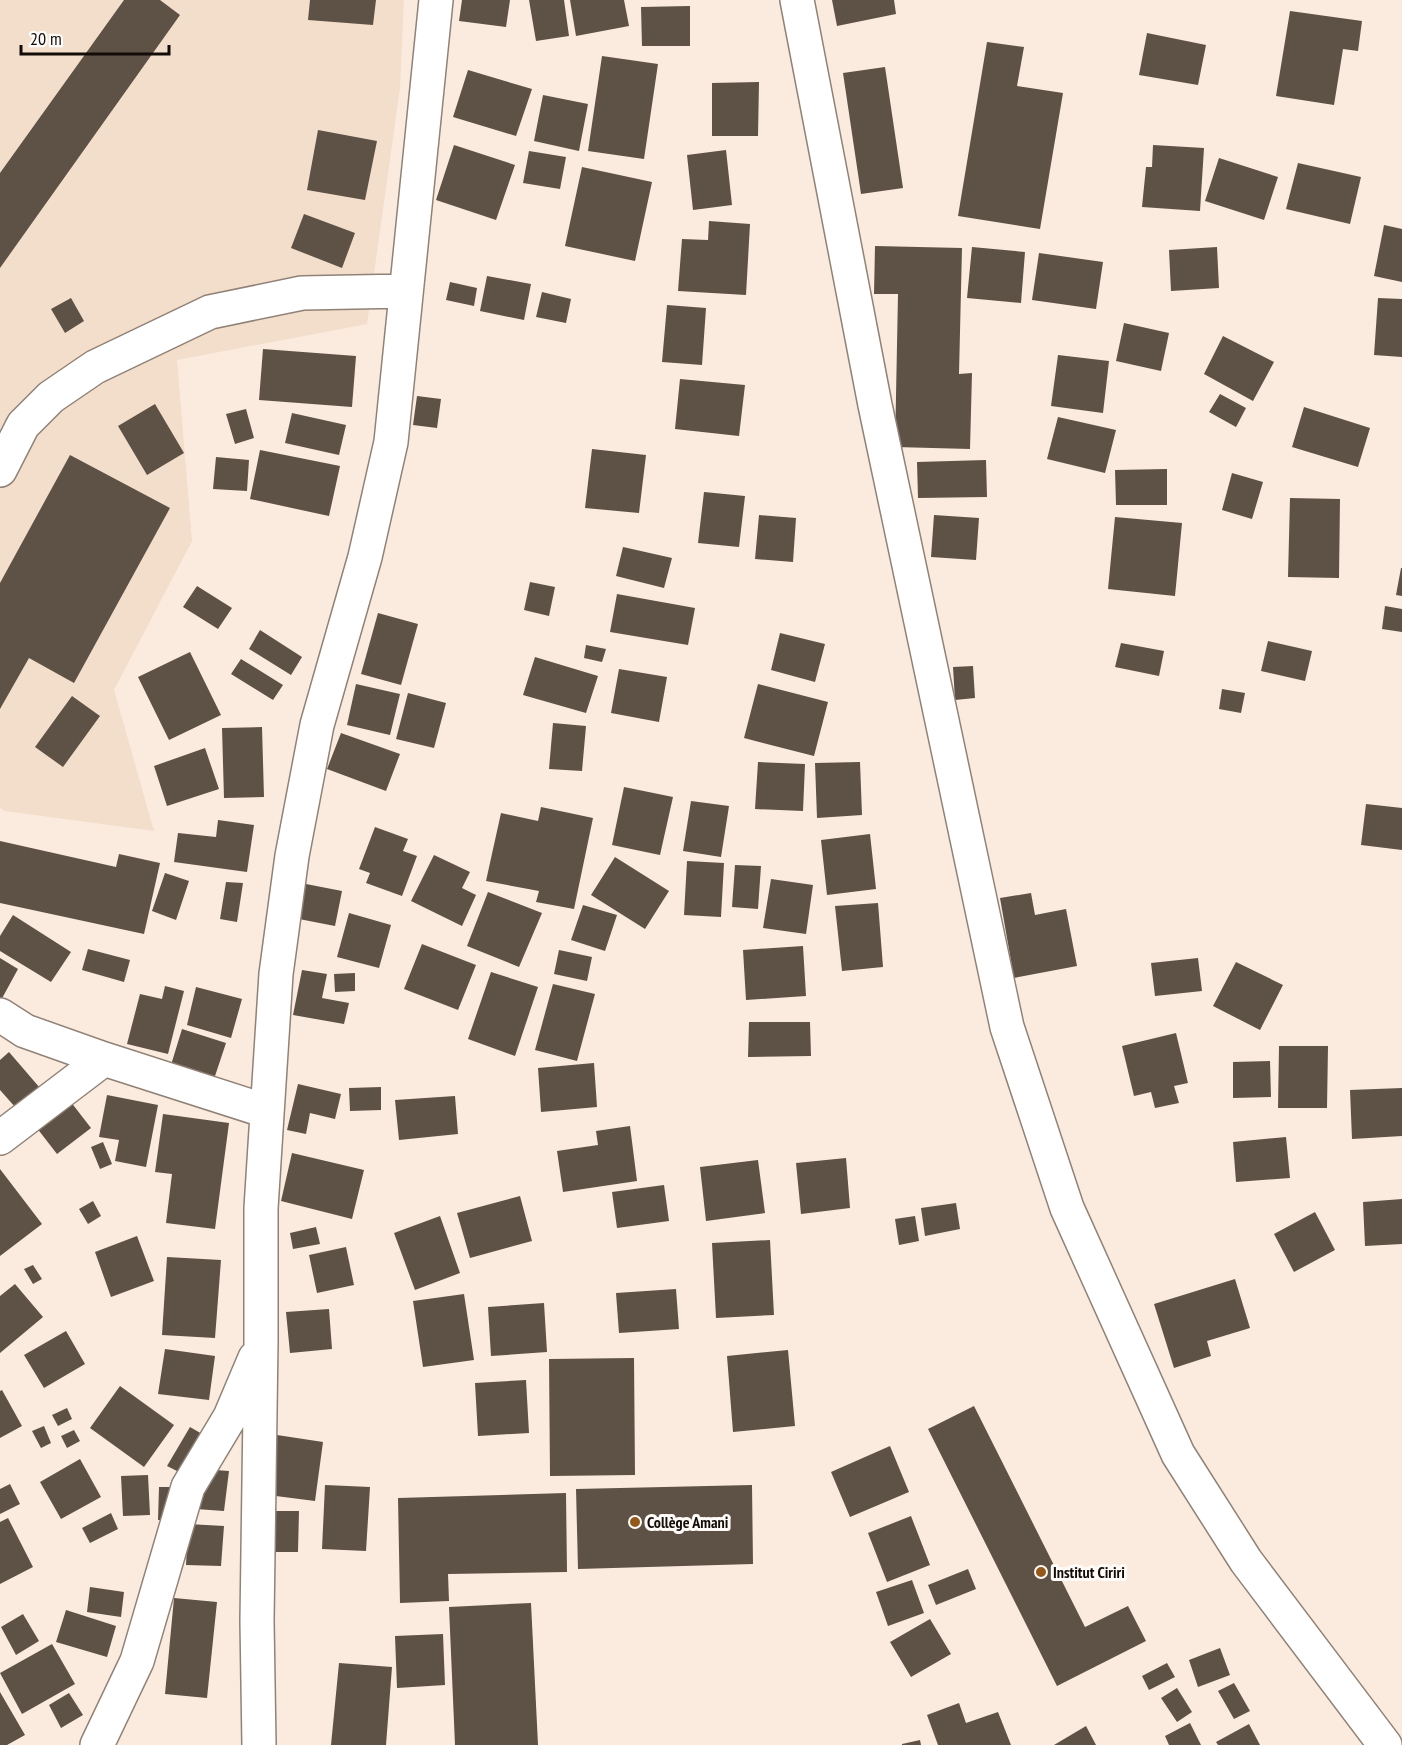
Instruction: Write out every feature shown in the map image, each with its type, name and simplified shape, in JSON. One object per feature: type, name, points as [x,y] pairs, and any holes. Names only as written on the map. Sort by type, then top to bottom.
[{"type":"street","points":[[259,1745],[257,1621],[261,1208],[276,975],[292,856],[317,725],[365,557],[391,442],[436,0]]},
{"type":"street","points":[[797,0],[875,405],[1007,1027],[1067,1208],[1178,1454],[1246,1561],[1385,1745]]},
{"type":"street","points":[[0,470],[23,425],[51,397],[95,367],[210,312],[302,293],[406,291]]},
{"type":"street","points":[[0,1015],[25,1031],[266,1111]]},
{"type":"street","points":[[0,1138],[104,1059]]},
{"type":"street","points":[[97,1745],[137,1660],[188,1487],[230,1417],[261,1342]]},
{"type":"shaded area","points":[[0,0],[404,0],[400,88],[367,324],[177,360],[192,541],[114,690],[154,831],[5,811],[0,808]]},
{"type":"building","points":[[124,0],[160,0],[180,15],[0,268],[0,173]]},
{"type":"building","points":[[310,0],[376,0],[373,25],[308,20]]},
{"type":"building","points":[[462,0],[510,0],[506,27],[459,21]]},
{"type":"building","points":[[529,0],[564,0],[569,36],[536,41]]},
{"type":"building","points":[[570,0],[624,0],[629,26],[576,36]]},
{"type":"building","points":[[832,0],[894,0],[896,14],[837,26]]},
{"type":"building","points":[[690,6],[690,46],[642,46],[641,7]]},
{"type":"building","points":[[1290,11],[1362,21],[1358,51],[1343,49],[1334,105],[1276,96]]},
{"type":"building","points":[[1147,33],[1206,45],[1198,85],[1139,75]]},
{"type":"building","points":[[987,42],[1024,47],[1017,86],[1063,93],[1040,229],[958,216]]},
{"type":"building","points":[[602,56],[658,64],[644,159],[588,151]]},
{"type":"building","points":[[885,67],[903,188],[861,194],[843,73]]},
{"type":"building","points":[[468,70],[532,89],[516,136],[453,117]]},
{"type":"building","points":[[759,82],[758,136],[712,136],[712,83]]},
{"type":"building","points":[[543,95],[588,104],[579,151],[534,141]]},
{"type":"building","points":[[318,130],[377,141],[365,200],[307,190]]},
{"type":"building","points":[[454,145],[515,165],[496,220],[436,200]]},
{"type":"building","points":[[1153,145],[1204,148],[1200,211],[1142,207],[1146,167],[1152,167]]},
{"type":"building","points":[[726,150],[732,205],[693,210],[687,155]]},
{"type":"building","points":[[529,151],[566,157],[560,189],[523,183]]},
{"type":"building","points":[[1219,158],[1278,177],[1264,220],[1205,201]]},
{"type":"building","points":[[1298,163],[1361,177],[1350,224],[1286,209]]},
{"type":"building","points":[[582,167],[652,182],[635,261],[565,246]]},
{"type":"building","points":[[304,214],[355,233],[342,268],[291,248]]},
{"type":"building","points":[[709,221],[750,224],[746,295],[678,291],[682,239],[708,240]]},
{"type":"building","points":[[1384,225],[1402,229],[1402,282],[1374,276]]},
{"type":"building","points":[[875,246],[962,248],[959,374],[972,373],[970,449],[895,447],[898,294],[874,294]]},
{"type":"building","points":[[972,247],[1025,252],[1021,303],[967,298]]},
{"type":"building","points":[[1217,247],[1219,288],[1171,291],[1169,250]]},
{"type":"building","points":[[1039,253],[1103,262],[1096,309],[1032,300]]},
{"type":"building","points":[[487,276],[531,284],[524,320],[480,311]]},
{"type":"building","points":[[450,282],[477,288],[474,306],[446,300]]},
{"type":"building","points":[[542,292],[571,299],[566,323],[536,317]]},
{"type":"building","points":[[71,298],[84,321],[65,333],[51,309]]},
{"type":"building","points":[[1378,298],[1402,299],[1402,357],[1374,355]]},
{"type":"building","points":[[667,305],[706,308],[702,365],[662,362]]},
{"type":"building","points":[[1124,323],[1169,333],[1161,371],[1116,361]]},
{"type":"building","points":[[1223,336],[1274,362],[1253,401],[1204,374]]},
{"type":"building","points":[[263,349],[356,356],[352,407],[259,400]]},
{"type":"building","points":[[1058,355],[1109,361],[1103,413],[1051,406]]},
{"type":"building","points":[[680,379],[745,385],[739,436],[675,429]]},
{"type":"building","points":[[1220,394],[1246,408],[1236,427],[1209,412]]},
{"type":"building","points":[[417,396],[441,399],[437,428],[413,425]]},
{"type":"building","points":[[155,404],[184,453],[147,475],[118,426]]},
{"type":"building","points":[[1304,407],[1370,428],[1358,467],[1292,447]]},
{"type":"building","points":[[246,409],[254,438],[235,444],[226,414]]},
{"type":"building","points":[[292,413],[346,425],[339,455],[285,443]]},
{"type":"building","points":[[1058,417],[1116,430],[1105,473],[1047,459]]},
{"type":"building","points":[[592,449],[646,455],[639,513],[585,508]]},
{"type":"building","points":[[260,450],[340,466],[329,516],[250,499]]},
{"type":"building","points":[[70,455],[170,508],[74,683],[29,658],[0,709],[0,583]]},
{"type":"building","points":[[216,457],[249,460],[247,491],[213,489]]},
{"type":"building","points":[[986,460],[987,497],[918,498],[917,462]]},
{"type":"building","points":[[1167,469],[1167,505],[1116,505],[1115,470]]},
{"type":"building","points":[[1232,473],[1263,482],[1252,519],[1222,510]]},
{"type":"building","points":[[704,492],[745,496],[739,547],[698,543]]},
{"type":"building","points":[[1290,498],[1340,499],[1339,578],[1288,577]]},
{"type":"building","points":[[759,515],[796,518],[793,562],[755,559]]},
{"type":"building","points":[[934,515],[979,518],[976,560],[931,557]]},
{"type":"building","points":[[1115,517],[1182,523],[1175,596],[1108,589]]},
{"type":"building","points":[[623,547],[672,558],[664,588],[616,576]]},
{"type":"building","points":[[1402,568],[1402,596],[1396,595]]},
{"type":"building","points":[[530,582],[555,587],[549,616],[524,610]]},
{"type":"building","points":[[197,586],[232,608],[218,629],[183,607]]},
{"type":"building","points":[[617,594],[695,608],[688,645],[610,632]]},
{"type":"building","points":[[1385,606],[1402,609],[1402,632],[1382,629]]},
{"type":"building","points":[[378,613],[418,624],[401,685],[361,674]]},
{"type":"building","points":[[260,630],[302,657],[291,675],[249,649]]},
{"type":"building","points":[[780,633],[825,644],[815,682],[771,670]]},
{"type":"building","points":[[1268,641],[1312,651],[1305,681],[1261,671]]},
{"type":"building","points":[[1121,643],[1164,651],[1159,676],[1115,667]]},
{"type":"building","points":[[586,645],[606,649],[602,662],[584,658]]},
{"type":"building","points":[[190,652],[221,715],[169,740],[138,677]]},
{"type":"building","points":[[535,657],[598,676],[586,713],[523,695]]},
{"type":"building","points":[[241,659],[283,685],[273,700],[231,674]]},
{"type":"building","points":[[973,666],[975,698],[955,700],[953,667]]},
{"type":"building","points":[[619,669],[667,677],[659,722],[611,713]]},
{"type":"building","points":[[356,684],[400,694],[390,735],[347,725]]},
{"type":"building","points":[[758,684],[828,702],[814,756],[744,738]]},
{"type":"building","points":[[1222,689],[1245,693],[1241,713],[1219,709]]},
{"type":"building","points":[[408,693],[446,703],[434,748],[396,739]]},
{"type":"building","points":[[72,696],[100,716],[63,767],[35,747]]},
{"type":"building","points":[[553,723],[586,726],[582,771],[549,769]]},
{"type":"building","points":[[262,727],[264,797],[224,798],[222,728]]},
{"type":"building","points":[[341,733],[400,754],[386,791],[327,769]]},
{"type":"building","points":[[205,748],[219,789],[167,806],[154,766]]},
{"type":"building","points":[[758,762],[805,764],[803,811],[755,809]]},
{"type":"building","points":[[860,762],[862,815],[817,818],[815,763]]},
{"type":"building","points":[[624,787],[673,797],[660,855],[612,845]]},
{"type":"building","points":[[691,801],[729,806],[721,857],[683,851]]},
{"type":"building","points":[[1366,804],[1402,808],[1402,850],[1361,845]]},
{"type":"building","points":[[541,807],[593,818],[574,909],[536,902],[539,891],[486,881],[501,813],[538,821]]},
{"type":"building","points":[[218,820],[254,825],[247,872],[174,862],[178,833],[216,837]]},
{"type":"building","points":[[375,827],[408,839],[403,851],[417,856],[402,896],[366,883],[370,873],[359,869]]},
{"type":"building","points":[[870,834],[876,889],[827,895],[821,840]]},
{"type":"building","points":[[0,841],[116,867],[119,854],[160,863],[144,934],[0,903]]},
{"type":"building","points":[[434,855],[470,872],[462,888],[476,895],[462,926],[411,901]]},
{"type":"building","points":[[615,857],[669,891],[645,929],[591,895]]},
{"type":"building","points":[[687,861],[724,863],[721,917],[684,915]]},
{"type":"building","points":[[735,865],[761,866],[758,909],[732,907]]},
{"type":"building","points":[[165,873],[189,881],[176,920],[152,911]]},
{"type":"building","points":[[771,879],[813,885],[806,934],[763,928]]},
{"type":"building","points":[[226,882],[243,883],[237,922],[220,919]]},
{"type":"building","points":[[306,884],[342,891],[335,926],[299,919]]},
{"type":"building","points":[[488,892],[542,913],[519,967],[467,946]]},
{"type":"building","points":[[1031,893],[1035,915],[1066,909],[1077,966],[1014,978],[1000,898]]},
{"type":"building","points":[[878,903],[883,967],[842,971],[835,906]]},
{"type":"building","points":[[583,905],[617,915],[605,951],[571,940]]},
{"type":"building","points":[[349,913],[391,925],[379,968],[337,957]]},
{"type":"building","points":[[13,915],[71,952],[51,982],[0,951],[0,936]]},
{"type":"building","points":[[422,944],[476,965],[458,1010],[404,989]]},
{"type":"building","points":[[803,946],[806,996],[746,1000],[743,950]]},
{"type":"building","points":[[88,949],[130,960],[124,982],[82,970]]},
{"type":"building","points":[[559,950],[592,957],[587,981],[554,974]]},
{"type":"building","points":[[0,958],[18,969],[0,1002]]},
{"type":"building","points":[[1198,958],[1202,991],[1155,996],[1151,963]]},
{"type":"building","points":[[1236,962],[1283,985],[1260,1030],[1213,1006]]},
{"type":"building","points":[[302,970],[327,974],[322,998],[349,1003],[344,1024],[293,1015]]},
{"type":"building","points":[[491,972],[538,987],[515,1056],[468,1039]]},
{"type":"building","points":[[355,973],[355,991],[335,992],[334,974]]},
{"type":"building","points":[[553,984],[595,994],[577,1061],[535,1050]]},
{"type":"building","points":[[165,986],[184,991],[168,1054],[127,1044],[140,994],[162,999]]},
{"type":"building","points":[[196,987],[242,999],[231,1038],[187,1025]]},
{"type":"building","points":[[749,1022],[810,1022],[811,1056],[748,1057]]},
{"type":"building","points":[[182,1029],[226,1043],[214,1079],[171,1065]]},
{"type":"building","points":[[1176,1033],[1188,1083],[1174,1086],[1179,1103],[1155,1108],[1151,1092],[1134,1096],[1122,1046]]},
{"type":"building","points":[[1279,1046],[1328,1046],[1327,1108],[1278,1108]]},
{"type":"building","points":[[9,1052],[40,1088],[16,1108],[0,1090],[0,1060]]},
{"type":"building","points":[[1270,1061],[1271,1097],[1233,1098],[1233,1062]]},
{"type":"building","points":[[594,1063],[597,1107],[541,1112],[538,1068]]},
{"type":"building","points":[[298,1084],[341,1094],[335,1119],[310,1113],[306,1134],[287,1130]]},
{"type":"building","points":[[381,1087],[381,1110],[350,1111],[349,1088]]},
{"type":"building","points":[[1402,1088],[1402,1136],[1352,1139],[1350,1090]]},
{"type":"building","points":[[107,1095],[158,1105],[146,1167],[115,1161],[119,1140],[99,1137]]},
{"type":"building","points":[[455,1096],[458,1134],[399,1140],[395,1100]]},
{"type":"building","points":[[67,1097],[91,1128],[57,1154],[33,1123]]},
{"type":"building","points":[[163,1114],[229,1123],[215,1229],[166,1223],[172,1174],[155,1172]]},
{"type":"building","points":[[630,1126],[637,1181],[563,1192],[557,1151],[598,1145],[596,1131]]},
{"type":"building","points":[[1286,1137],[1290,1178],[1236,1182],[1233,1142]]},
{"type":"building","points":[[103,1142],[112,1164],[100,1169],[91,1147]]},
{"type":"building","points":[[292,1153],[364,1170],[352,1219],[281,1201]]},
{"type":"building","points":[[846,1158],[850,1208],[801,1214],[796,1163]]},
{"type":"building","points":[[758,1160],[765,1213],[706,1221],[700,1167]]},
{"type":"building","points":[[0,1169],[42,1224],[0,1256]]},
{"type":"building","points":[[664,1185],[669,1221],[617,1228],[612,1192]]},
{"type":"building","points":[[520,1196],[532,1241],[470,1258],[457,1213]]},
{"type":"building","points":[[1402,1199],[1402,1244],[1365,1246],[1363,1202]]},
{"type":"building","points":[[93,1201],[101,1216],[88,1224],[79,1209]]},
{"type":"building","points":[[956,1203],[960,1229],[925,1236],[921,1208]]},
{"type":"building","points":[[1315,1212],[1335,1250],[1294,1272],[1274,1234]]},
{"type":"building","points":[[440,1216],[460,1273],[415,1290],[394,1233]]},
{"type":"building","points":[[915,1216],[919,1241],[899,1245],[895,1219]]},
{"type":"building","points":[[316,1227],[320,1244],[293,1249],[290,1233]]},
{"type":"building","points":[[137,1236],[154,1281],[111,1297],[95,1252]]},
{"type":"building","points":[[770,1240],[774,1315],[716,1318],[712,1243]]},
{"type":"building","points":[[346,1247],[354,1285],[317,1293],[309,1255]]},
{"type":"building","points":[[167,1257],[221,1260],[215,1338],[162,1335]]},
{"type":"building","points":[[33,1265],[42,1279],[33,1284],[24,1269]]},
{"type":"building","points":[[1235,1279],[1250,1328],[1207,1341],[1211,1356],[1174,1368],[1154,1304]]},
{"type":"building","points":[[15,1284],[43,1317],[0,1353],[0,1296]]},
{"type":"building","points":[[676,1289],[679,1329],[619,1333],[616,1293]]},
{"type":"building","points":[[464,1294],[474,1360],[423,1367],[413,1301]]},
{"type":"building","points":[[544,1303],[547,1352],[491,1356],[488,1307]]},
{"type":"building","points":[[329,1309],[332,1349],[290,1353],[286,1312]]},
{"type":"building","points":[[66,1331],[85,1364],[44,1388],[24,1355]]},
{"type":"building","points":[[165,1349],[215,1356],[209,1400],[158,1394]]},
{"type":"building","points":[[788,1350],[795,1426],[733,1432],[727,1356]]},
{"type":"building","points":[[634,1358],[635,1475],[550,1476],[549,1359]]},
{"type":"building","points":[[526,1380],[529,1433],[478,1436],[475,1383]]},
{"type":"building","points":[[120,1386],[174,1425],[144,1467],[90,1428]]},
{"type":"building","points":[[2,1390],[22,1426],[0,1438],[0,1391]]},
{"type":"building","points":[[974,1406],[1085,1627],[1128,1606],[1146,1641],[1057,1686],[928,1429]]},
{"type":"building","points":[[67,1408],[72,1419],[58,1426],[52,1415]]},
{"type":"building","points":[[44,1426],[51,1443],[41,1448],[32,1431]]},
{"type":"building","points":[[190,1427],[209,1438],[187,1476],[167,1466]]},
{"type":"building","points":[[74,1430],[80,1441],[67,1448],[61,1436]]},
{"type":"building","points":[[277,1435],[323,1442],[315,1501],[268,1495]]},
{"type":"building","points":[[890,1446],[909,1492],[850,1517],[831,1472]]},
{"type":"building","points":[[80,1459],[101,1497],[61,1519],[40,1482]]},
{"type":"building","points":[[201,1469],[229,1471],[224,1511],[196,1509]]},
{"type":"building","points":[[148,1475],[150,1515],[123,1516],[121,1476]]},
{"type":"building","points":[[10,1484],[20,1504],[0,1514],[0,1489]]},
{"type":"building","points":[[325,1485],[370,1487],[366,1551],[322,1549]]},
{"type":"building","points":[[752,1485],[753,1564],[578,1569],[576,1489]]},
{"type":"building","points":[[159,1487],[176,1487],[175,1520],[158,1520]]},
{"type":"building","points":[[566,1493],[567,1572],[448,1574],[449,1601],[400,1603],[398,1498]]},
{"type":"building","points":[[271,1511],[299,1511],[298,1552],[270,1552]]},
{"type":"building","points":[[111,1513],[118,1529],[90,1543],[82,1528]]},
{"type":"building","points":[[911,1516],[930,1565],[887,1582],[868,1533]]},
{"type":"building","points":[[8,1518],[33,1567],[0,1584],[0,1522]]},
{"type":"building","points":[[188,1524],[224,1526],[221,1566],[186,1565]]},
{"type":"building","points":[[968,1569],[976,1589],[936,1605],[928,1585]]},
{"type":"building","points":[[912,1580],[924,1613],[888,1626],[876,1592]]},
{"type":"building","points":[[90,1587],[124,1592],[121,1617],[87,1612]]},
{"type":"building","points":[[174,1598],[217,1602],[207,1698],[165,1694]]},
{"type":"building","points":[[531,1603],[538,1745],[455,1745],[449,1607]]},
{"type":"building","points":[[66,1610],[116,1626],[107,1657],[56,1642]]},
{"type":"building","points":[[23,1614],[39,1641],[16,1655],[1,1627]]},
{"type":"building","points":[[930,1619],[951,1654],[911,1677],[890,1642]]},
{"type":"building","points":[[443,1634],[445,1685],[397,1688],[395,1636]]},
{"type":"building","points":[[52,1644],[75,1684],[22,1714],[0,1673]]},
{"type":"building","points":[[1220,1648],[1230,1675],[1198,1687],[1189,1660]]},
{"type":"building","points":[[339,1663],[392,1667],[386,1745],[331,1745]]},
{"type":"building","points":[[1167,1663],[1175,1677],[1149,1690],[1142,1676]]},
{"type":"building","points":[[1234,1683],[1250,1711],[1234,1719],[1218,1691]]},
{"type":"building","points":[[1177,1688],[1192,1712],[1177,1722],[1161,1698]]},
{"type":"building","points":[[0,1692],[25,1735],[7,1745],[0,1745]]},
{"type":"building","points":[[69,1693],[83,1715],[61,1728],[49,1705]]},
{"type":"building","points":[[959,1703],[966,1723],[998,1712],[1011,1745],[938,1745],[927,1715]]},
{"type":"building","points":[[1190,1723],[1201,1745],[1169,1745],[1165,1736]]},
{"type":"building","points":[[1249,1724],[1260,1745],[1218,1745],[1216,1742]]},
{"type":"building","points":[[1086,1726],[1096,1745],[1054,1745]]},
{"type":"building","points":[[920,1740],[921,1745],[902,1745],[902,1744]]},
{"type":"place","name":"Collège Amani","points":[[635,1522]]},
{"type":"place","name":"Institut Ciriri","points":[[1041,1572]]}]
